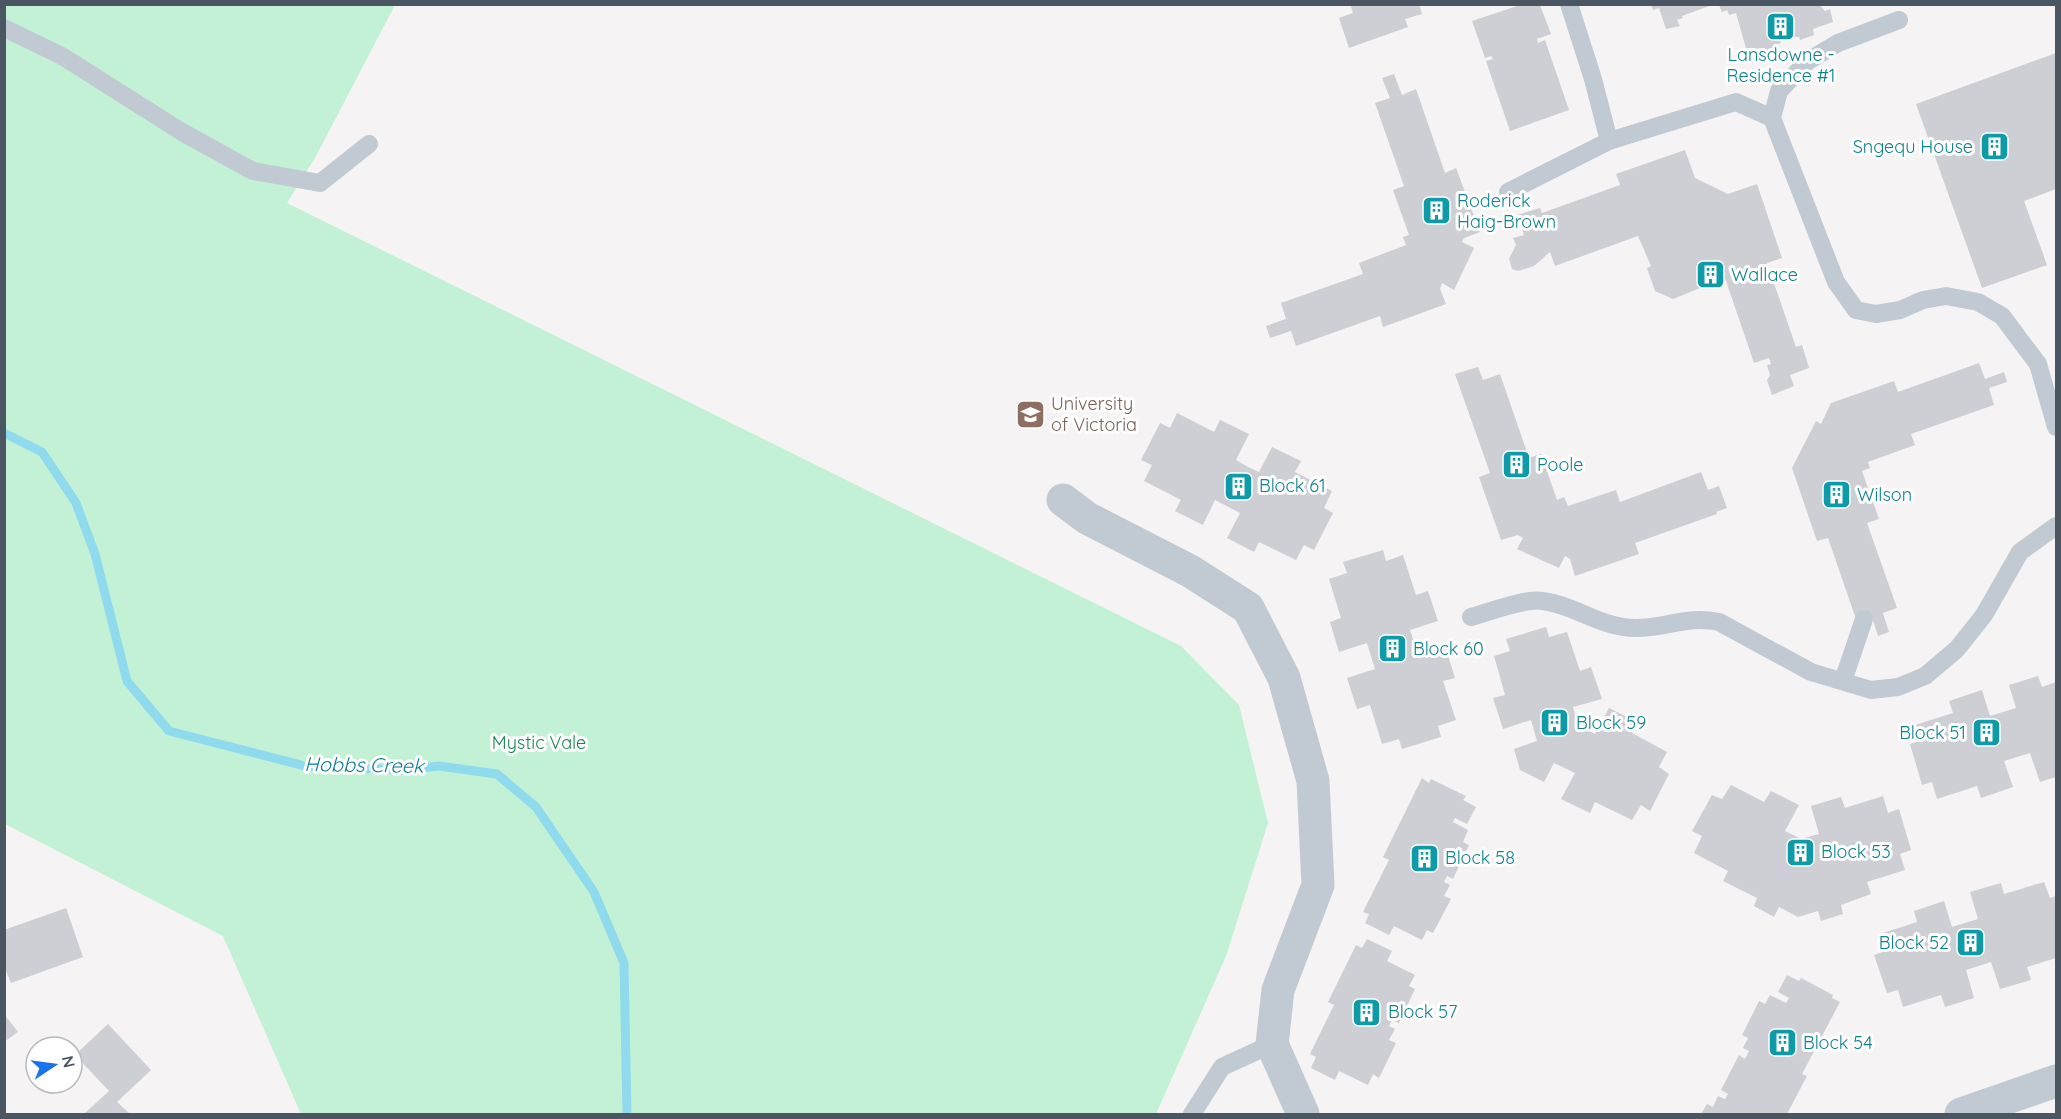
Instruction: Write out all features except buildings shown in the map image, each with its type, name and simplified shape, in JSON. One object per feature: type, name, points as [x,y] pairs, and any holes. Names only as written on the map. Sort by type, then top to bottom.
[{"type":"street","points":[[1063,500],[1087,518],[1190,571],[1248,608],[1284,678],[1313,781],[1318,885],[1278,990],[1272,1044],[1303,1114]]},
{"type":"street","points":[[1961,1114],[2056,1081]]},
{"type":"lane","points":[[1569,4],[1593,78],[1609,141]]},
{"type":"lane","points":[[1899,20],[1839,43],[1808,61],[1779,91],[1772,118],[1832,273],[1856,310],[1876,314],[1900,310],[1923,300],[1946,296],[1978,302],[2002,316],[2038,364],[2056,427]]},
{"type":"lane","points":[[4,28],[62,56],[182,132],[253,171],[320,183],[369,144]]},
{"type":"lane","points":[[1508,192],[1609,141],[1736,102],[1772,118]]},
{"type":"lane","points":[[1471,617],[1542,600],[1611,625],[1638,628],[1702,619],[1719,622],[1811,672],[1871,690],[1898,687],[1925,676],[1957,649],[1984,615],[2020,552],[2056,526]]},
{"type":"lane","points":[[1843,681],[1864,619]]},
{"type":"lane","points":[[1192,1114],[1222,1067],[1272,1044]]},
{"type":"green space","name":"Mystic Vale","points":[[4,5],[395,5],[316,156],[287,203],[1181,646],[1239,705],[1268,823],[1226,956],[1156,1114],[301,1114],[223,936],[5,824]]},
{"type":"waterway","name":"Hobbs Creek","points":[[4,433],[42,452],[76,503],[95,554],[127,681],[169,731],[305,766],[402,770],[439,766],[497,774],[536,807],[594,892],[624,963],[627,1114]]},
{"type":"place","name":"Lansdowne - Residence #1","points":[[1781,26]]},
{"type":"place","name":"Sngequ House","points":[[1994,147]]},
{"type":"place","name":"Roderick Haig-Brown","points":[[1436,211]]},
{"type":"place","name":"Wallace","points":[[1710,275]]},
{"type":"place","name":"University of Victoria","points":[[1030,414]]},
{"type":"place","name":"Poole","points":[[1516,465]]},
{"type":"place","name":"Block 61","points":[[1238,486]]},
{"type":"place","name":"Wilson","points":[[1836,495]]},
{"type":"place","name":"Block 60","points":[[1392,649]]},
{"type":"place","name":"Block 59","points":[[1555,723]]},
{"type":"place","name":"Block 51","points":[[1987,733]]},
{"type":"place","name":"Block 53","points":[[1800,852]]},
{"type":"place","name":"Block 58","points":[[1424,858]]},
{"type":"place","name":"Block 52","points":[[1970,943]]},
{"type":"place","name":"Block 57","points":[[1367,1012]]},
{"type":"place","name":"Block 54","points":[[1782,1043]]}]
